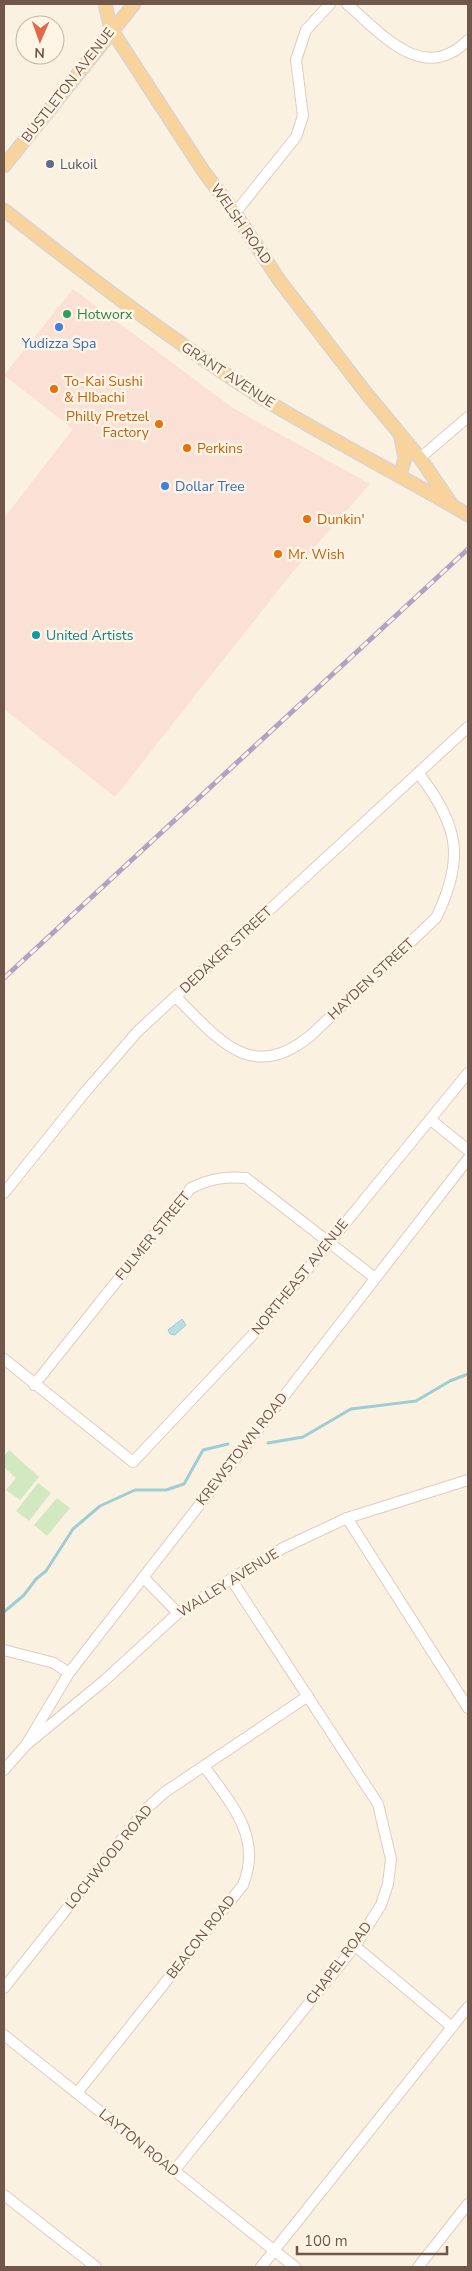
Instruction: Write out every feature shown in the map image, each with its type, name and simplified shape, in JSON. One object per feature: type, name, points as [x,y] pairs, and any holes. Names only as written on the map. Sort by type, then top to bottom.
[{"type":"main road","name":"WELSH ROAD","points":[[106,4],[111,29],[204,172],[235,213],[278,280],[420,458],[452,505]]},
{"type":"main road","name":"BUSTLETON AVENUE","points":[[4,166],[111,29],[134,4]]},
{"type":"main road","name":"GRANT AVENUE","points":[[4,210],[128,306],[199,357],[301,421],[400,474],[468,515]]},
{"type":"main road","name":"WELSH ROAD","points":[[399,431],[404,446],[405,458],[400,474]]},
{"type":"street","points":[[235,213],[296,137],[302,116],[296,60],[306,30],[330,4]]},
{"type":"street","points":[[347,4],[403,52],[423,59],[451,54],[468,40]]},
{"type":"street","points":[[420,458],[468,417]]},
{"type":"street","name":"DEDAKER STREET","points":[[4,1193],[86,1091],[138,1031],[468,727]]},
{"type":"street","name":"HAYDEN STREET","points":[[176,996],[214,1035],[242,1054],[259,1057],[277,1056],[295,1048],[310,1036],[436,918],[447,895],[455,846],[449,824],[439,800],[419,774]]},
{"type":"street","name":"NORTHEAST AVENUE","points":[[34,1385],[133,1462],[261,1326],[468,1073]]},
{"type":"street","points":[[431,1120],[468,1150]]},
{"type":"street","name":"KREWSTOWN ROAD","points":[[26,1745],[69,1673],[468,1159]]},
{"type":"street","name":"FULMER STREET","points":[[34,1385],[191,1188],[220,1178],[246,1178],[375,1278]]},
{"type":"street","points":[[4,1359],[34,1385]]},
{"type":"street","name":"WALLEY AVENUE","points":[[4,1770],[26,1745],[105,1680],[178,1613],[231,1579],[283,1548],[347,1518],[468,1480]]},
{"type":"street","points":[[347,1518],[468,1708]]},
{"type":"street","points":[[142,1577],[178,1613]]},
{"type":"street","name":"CHAPEL ROAD","points":[[174,2171],[355,1946],[380,1905],[388,1884],[391,1859],[378,1804],[231,1579]]},
{"type":"street","points":[[4,1650],[54,1663],[69,1673]]},
{"type":"street","name":"LOCHWOOD ROAD","points":[[4,1988],[145,1810],[165,1792],[308,1696]]},
{"type":"street","name":"BEACON ROAD","points":[[77,2093],[243,1885],[249,1852],[243,1823],[204,1766]]},
{"type":"street","points":[[355,1946],[452,2027]]},
{"type":"street","points":[[261,2267],[468,2006]]},
{"type":"street","name":"LAYTON ROAD","points":[[4,2035],[274,2252],[296,2267]]},
{"type":"street","points":[[4,2195],[96,2267]]},
{"type":"street","points":[[418,2267],[468,2204]]},
{"type":"shaded area","points":[[73,289],[233,408],[370,484],[291,574],[115,797],[4,709],[4,518],[73,429],[4,375]]},
{"type":"green space","points":[[9,1450],[39,1477],[20,1500],[6,1490],[16,1478],[4,1467],[4,1456]]},
{"type":"green space","points":[[38,1483],[51,1493],[29,1521],[16,1511]]},
{"type":"green space","points":[[57,1498],[70,1508],[47,1536],[34,1525]]},
{"type":"water","points":[[182,1319],[186,1325],[175,1335],[170,1334],[168,1330]]},
{"type":"waterway","points":[[268,1443],[303,1437],[351,1409],[416,1401],[450,1381],[468,1374]]},
{"type":"waterway","points":[[4,1612],[24,1595],[36,1579],[46,1571],[73,1529],[100,1506],[135,1490],[166,1490],[184,1484],[203,1450],[228,1444]]},
{"type":"railway","points":[[4,978],[468,549]]},
{"type":"place","name":"Lukoil","points":[[50,164]]},
{"type":"place","name":"Hotworx","points":[[67,314]]},
{"type":"place","name":"Yudizza Spa","points":[[59,327]]},
{"type":"place","name":"To-Kai Sushi & HIbachi","points":[[54,389]]},
{"type":"place","name":"Philly Pretzel Factory","points":[[159,424]]},
{"type":"place","name":"Perkins","points":[[187,448]]},
{"type":"place","name":"Dollar Tree","points":[[165,486]]},
{"type":"place","name":"Dunkin'","points":[[307,519]]},
{"type":"place","name":"Mr. Wish","points":[[278,554]]},
{"type":"place","name":"United Artists","points":[[36,635]]}]
